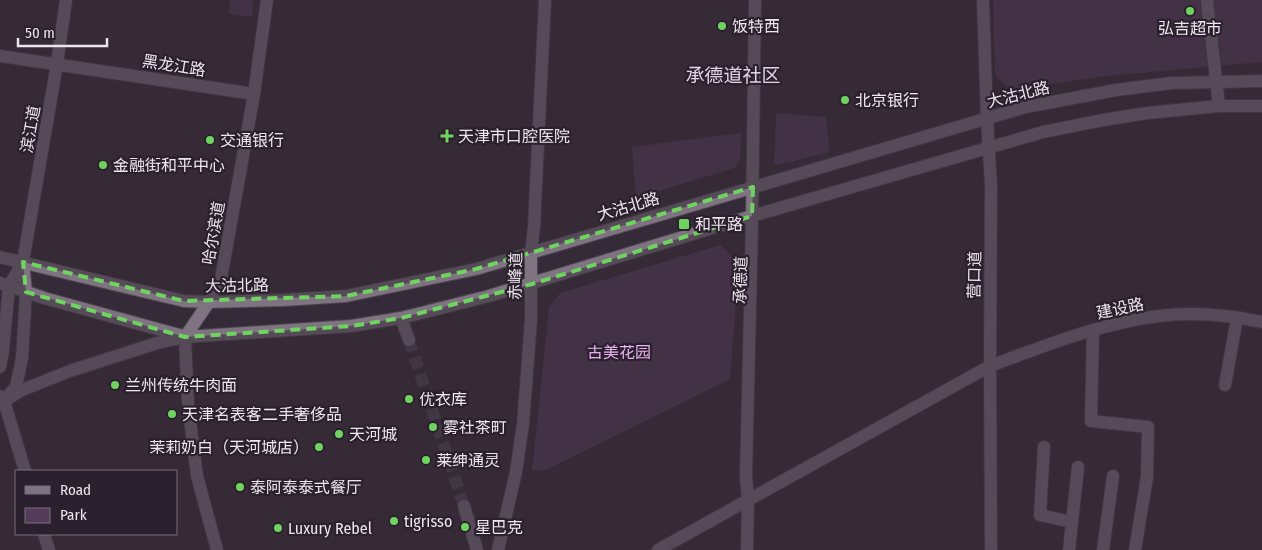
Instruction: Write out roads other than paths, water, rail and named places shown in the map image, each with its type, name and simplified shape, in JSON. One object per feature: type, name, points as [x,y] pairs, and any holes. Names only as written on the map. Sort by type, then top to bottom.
[{"type":"street","name":"滨江道","points":[[23,262],[58,64],[66,0]]},
{"type":"street","name":"哈尔滨道","points":[[185,337],[209,302],[221,279],[254,94],[267,0]]},
{"type":"street","name":"赤峰道","points":[[498,550],[516,472],[523,424],[532,284],[531,253],[534,226],[545,0]]},
{"type":"street","name":"承德道","points":[[755,0],[756,186]]},
{"type":"street","name":"承德道","points":[[747,550],[748,501],[746,477],[762,0]]},
{"type":"street","name":"营口道","points":[[983,0],[991,186],[990,366],[993,549]]},
{"type":"street","points":[[1207,0],[1219,106]]},
{"type":"street","name":"黑龙江路","points":[[0,56],[254,94]]},
{"type":"street","name":"大沽北路","points":[[0,257],[184,301],[309,299],[346,296],[476,269],[1026,107],[1116,90],[1172,83],[1262,81]]},
{"type":"street","points":[[1,400],[70,371],[157,343],[185,337],[351,326],[401,318],[532,284],[755,216],[1043,132],[1103,120],[1219,106],[1262,106]]},
{"type":"street","points":[[0,367],[3,351],[4,285],[23,262]]},
{"type":"street","points":[[1,400],[16,387],[19,377],[26,292],[23,262]]},
{"type":"street","points":[[4,285],[185,337]]},
{"type":"street","name":"建设路","points":[[990,366],[1093,330],[1159,316],[1206,315],[1262,322]]},
{"type":"street","points":[[401,318],[409,340]]},
{"type":"street","points":[[1225,385],[1237,318]]},
{"type":"street","points":[[1093,330],[1091,421],[1148,428],[1147,477],[1135,550]]},
{"type":"street","points":[[185,337],[188,404],[197,476],[218,550]]},
{"type":"street","points":[[658,550],[990,366]]},
{"type":"street","points":[[1,400],[25,470]]},
{"type":"street","points":[[1044,447],[1040,515],[1072,522]]},
{"type":"street","points":[[1069,550],[1078,468]]},
{"type":"street","points":[[1103,550],[1113,476]]},
{"type":"street","points":[[464,506],[477,550]]},
{"type":"street","points":[[44,535],[49,550]]},
{"type":"tunnel","points":[[409,340],[464,506]]},
{"type":"place","name":"弘吉超市","points":[[1190,11]]},
{"type":"place","name":"饭特西","points":[[722,26]]},
{"type":"place","name":"北京银行","points":[[845,100]]},
{"type":"place","name":"天津市口腔医院","points":[[447,136]]},
{"type":"place","name":"交通银行","points":[[210,140]]},
{"type":"place","name":"金融街和平中心","points":[[103,165]]},
{"type":"place","name":"和平路","points":[[684,224]]},
{"type":"place","name":"兰州传统牛肉面","points":[[115,385]]},
{"type":"place","name":"优衣库","points":[[409,399]]},
{"type":"place","name":"天津名表客二手奢侈品","points":[[172,414]]},
{"type":"place","name":"雾社茶町","points":[[433,427]]},
{"type":"place","name":"天河城","points":[[339,434]]},
{"type":"place","name":"茉莉奶白（天河城店）","points":[[319,447]]},
{"type":"place","name":"莱绅通灵","points":[[426,460]]},
{"type":"place","name":"泰阿泰泰式餐厅","points":[[240,487]]},
{"type":"place","name":"tigrisso","points":[[394,521]]},
{"type":"place","name":"星巴克","points":[[465,527]]},
{"type":"place","name":"Luxury Rebel","points":[[278,528]]},
{"type":"district","name":"承德道社区","points":[[733,75]]},
{"type":"park label","name":"古美花园","points":[[619,352]]}]
